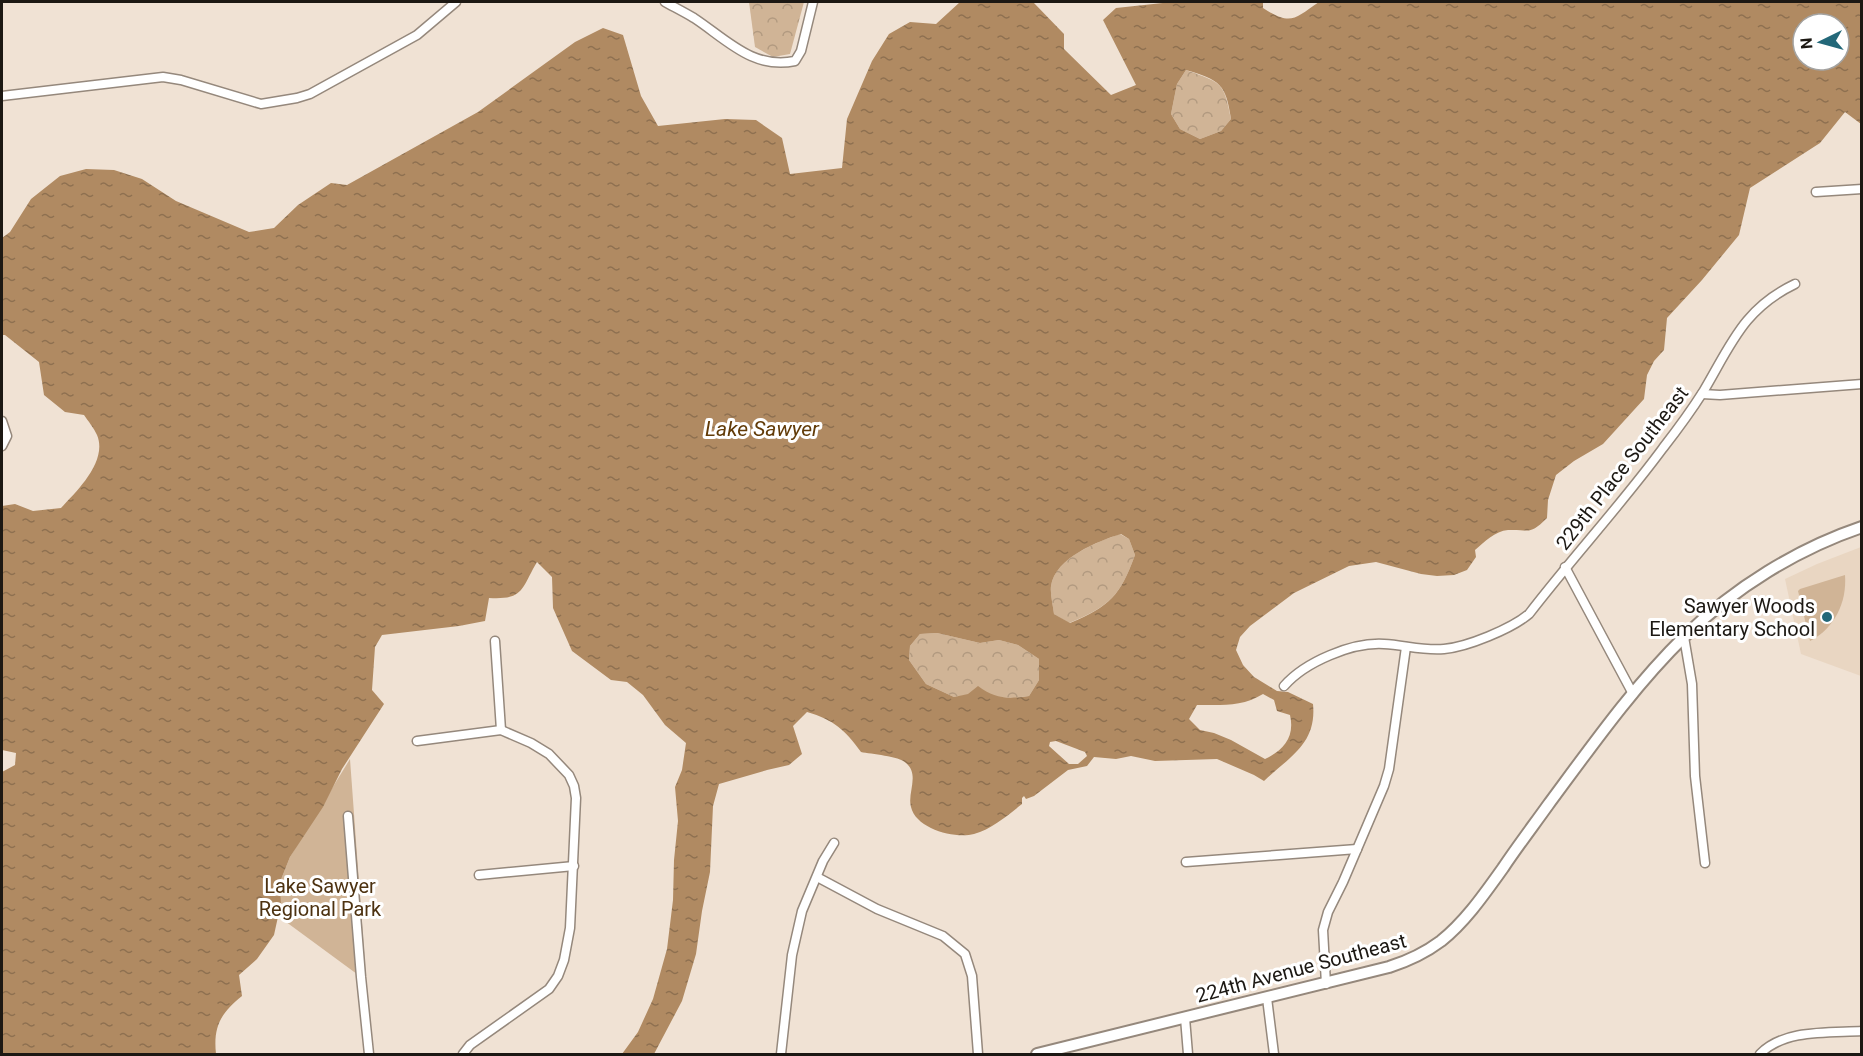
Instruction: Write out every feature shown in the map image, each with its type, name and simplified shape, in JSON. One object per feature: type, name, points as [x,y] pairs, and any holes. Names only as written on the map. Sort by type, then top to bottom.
[{"type":"street","points":[[2,96],[163,77],[181,80],[261,104],[279,102],[310,94],[417,35],[456,2]]},
{"type":"street","points":[[665,2],[694,18],[752,58],[763,62],[785,63],[795,61],[801,51],[813,2]]},
{"type":"street","points":[[1816,192],[1862,189]]},
{"type":"street","name":"229th Place Southeast","points":[[1284,686],[1305,668],[1338,652],[1369,643],[1444,649],[1517,624],[1529,614],[1565,567],[1644,473],[1702,394],[1738,329],[1760,306],[1779,291],[1795,284]]},
{"type":"street","points":[[1702,394],[1720,395],[1862,384]]},
{"type":"street","points":[[2,421],[7,436],[2,446]]},
{"type":"street","name":"224th Avenue Southeast","points":[[1044,1054],[1326,984],[1402,962],[1424,952],[1450,933],[1486,891],[1588,751],[1633,694],[1684,637],[1731,596],[1767,572],[1800,553],[1862,527]]},
{"type":"street","points":[[1565,567],[1633,694]]},
{"type":"street","points":[[1684,637],[1691,675],[1695,776],[1705,863]]},
{"type":"street","points":[[495,641],[501,730]]},
{"type":"street","points":[[1326,984],[1323,930],[1328,912],[1384,786],[1389,769],[1406,647]]},
{"type":"street","points":[[417,741],[501,730],[530,742],[549,754],[569,775],[576,798],[570,928],[564,960],[558,976],[549,990],[470,1045],[463,1054]]},
{"type":"street","points":[[348,816],[360,977],[369,1054]]},
{"type":"street","points":[[781,1054],[792,955],[802,911],[823,861],[834,843]]},
{"type":"street","points":[[1186,862],[1357,849]]},
{"type":"street","points":[[479,875],[574,866]]},
{"type":"street","points":[[817,877],[877,909],[943,936],[965,954],[972,976],[978,1054]]},
{"type":"street","points":[[1268,998],[1274,1054]]},
{"type":"street","points":[[1185,1018],[1188,1054]]},
{"type":"street","points":[[1760,1054],[1779,1041],[1804,1035],[1862,1031]]},
{"type":"shaded area","name":"Sawyer Woods Elementary School","points":[[1861,547],[1861,676],[1801,654],[1785,579]]},
{"type":"green space","points":[[749,2],[804,2],[790,54],[773,57],[755,47]]},
{"type":"green space","points":[[1186,70],[1219,85],[1226,97],[1231,119],[1221,131],[1200,139],[1180,129],[1171,114],[1177,84]]},
{"type":"green space","points":[[1120,534],[1129,539],[1135,555],[1124,581],[1112,598],[1094,611],[1069,623],[1054,614],[1051,586],[1060,567],[1078,552]]},
{"type":"green space","points":[[1845,575],[1844,595],[1838,613],[1833,622],[1819,636],[1810,641],[1798,591]]},
{"type":"green space","points":[[937,633],[980,643],[999,640],[1018,645],[1039,659],[1039,680],[1029,696],[1014,698],[968,695],[954,697],[926,684],[909,660],[910,646],[920,634]]},
{"type":"green space","name":"Lake Sawyer Regional Park","points":[[350,759],[366,978],[361,977],[278,916],[281,903],[280,882],[290,857]]},
{"type":"water","name":"Lake Sawyer","points":[[960,2],[1033,2],[1064,34],[1064,49],[1111,95],[1136,85],[1103,20],[1116,8],[1172,2],[1263,2],[1263,8],[1272,14],[1292,18],[1319,2],[1861,2],[1861,124],[1845,112],[1820,143],[1750,188],[1739,235],[1667,318],[1664,350],[1654,361],[1647,375],[1644,399],[1603,444],[1556,475],[1548,500],[1547,518],[1541,524],[1529,530],[1508,530],[1494,535],[1475,550],[1476,557],[1467,570],[1454,575],[1421,574],[1376,562],[1349,566],[1294,593],[1250,626],[1240,637],[1236,650],[1243,665],[1254,677],[1277,691],[1288,692],[1313,704],[1311,730],[1306,740],[1292,757],[1264,781],[1217,759],[1155,761],[1131,756],[1116,759],[1094,757],[1087,766],[1068,770],[1034,796],[1026,799],[1024,796],[1022,804],[981,832],[957,835],[928,827],[914,815],[910,802],[913,779],[906,763],[891,757],[861,752],[838,727],[807,712],[793,726],[802,754],[789,765],[719,784],[713,806],[710,872],[696,954],[682,1001],[654,1054],[622,1054],[638,1032],[653,999],[667,949],[678,821],[675,787],[682,770],[686,743],[665,725],[643,695],[627,682],[611,680],[572,651],[553,608],[552,577],[537,562],[524,586],[515,595],[489,598],[485,621],[382,635],[375,647],[372,690],[384,704],[342,769],[323,807],[290,857],[280,882],[281,903],[274,935],[257,959],[239,975],[242,996],[229,1008],[220,1021],[215,1044],[216,1054],[2,1054],[2,772],[15,765],[16,753],[2,750],[2,506],[15,504],[33,511],[61,508],[89,475],[95,465],[99,445],[96,432],[84,415],[65,412],[44,395],[39,362],[2,335],[2,238],[10,232],[31,199],[60,176],[86,169],[114,170],[142,179],[176,201],[249,232],[274,228],[298,205],[331,183],[347,185],[478,112],[575,42],[603,28],[623,35],[641,96],[658,126],[725,119],[756,120],[782,138],[790,174],[842,168],[847,119],[872,61],[889,34],[910,22],[936,24]],"holes":[[[1186,70],[1207,77],[1219,85],[1227,98],[1231,119],[1221,131],[1200,139],[1180,129],[1171,114],[1177,84]],[[1121,534],[1129,539],[1135,555],[1124,581],[1112,598],[1095,611],[1070,623],[1054,614],[1051,586],[1060,567],[1090,546]],[[937,633],[980,643],[999,640],[1018,645],[1039,659],[1039,680],[1029,696],[1002,697],[978,686],[968,694],[954,697],[926,684],[909,660],[910,646],[920,634]],[[1263,694],[1274,700],[1277,711],[1290,715],[1291,730],[1286,742],[1283,747],[1265,759],[1231,740],[1200,730],[1189,719],[1197,705],[1231,704]],[[1056,741],[1085,752],[1087,756],[1078,764],[1069,764],[1049,746],[1050,742]]]},
{"type":"place","name":"Sawyer Woods Elementary School","points":[[1827,617]]}]
